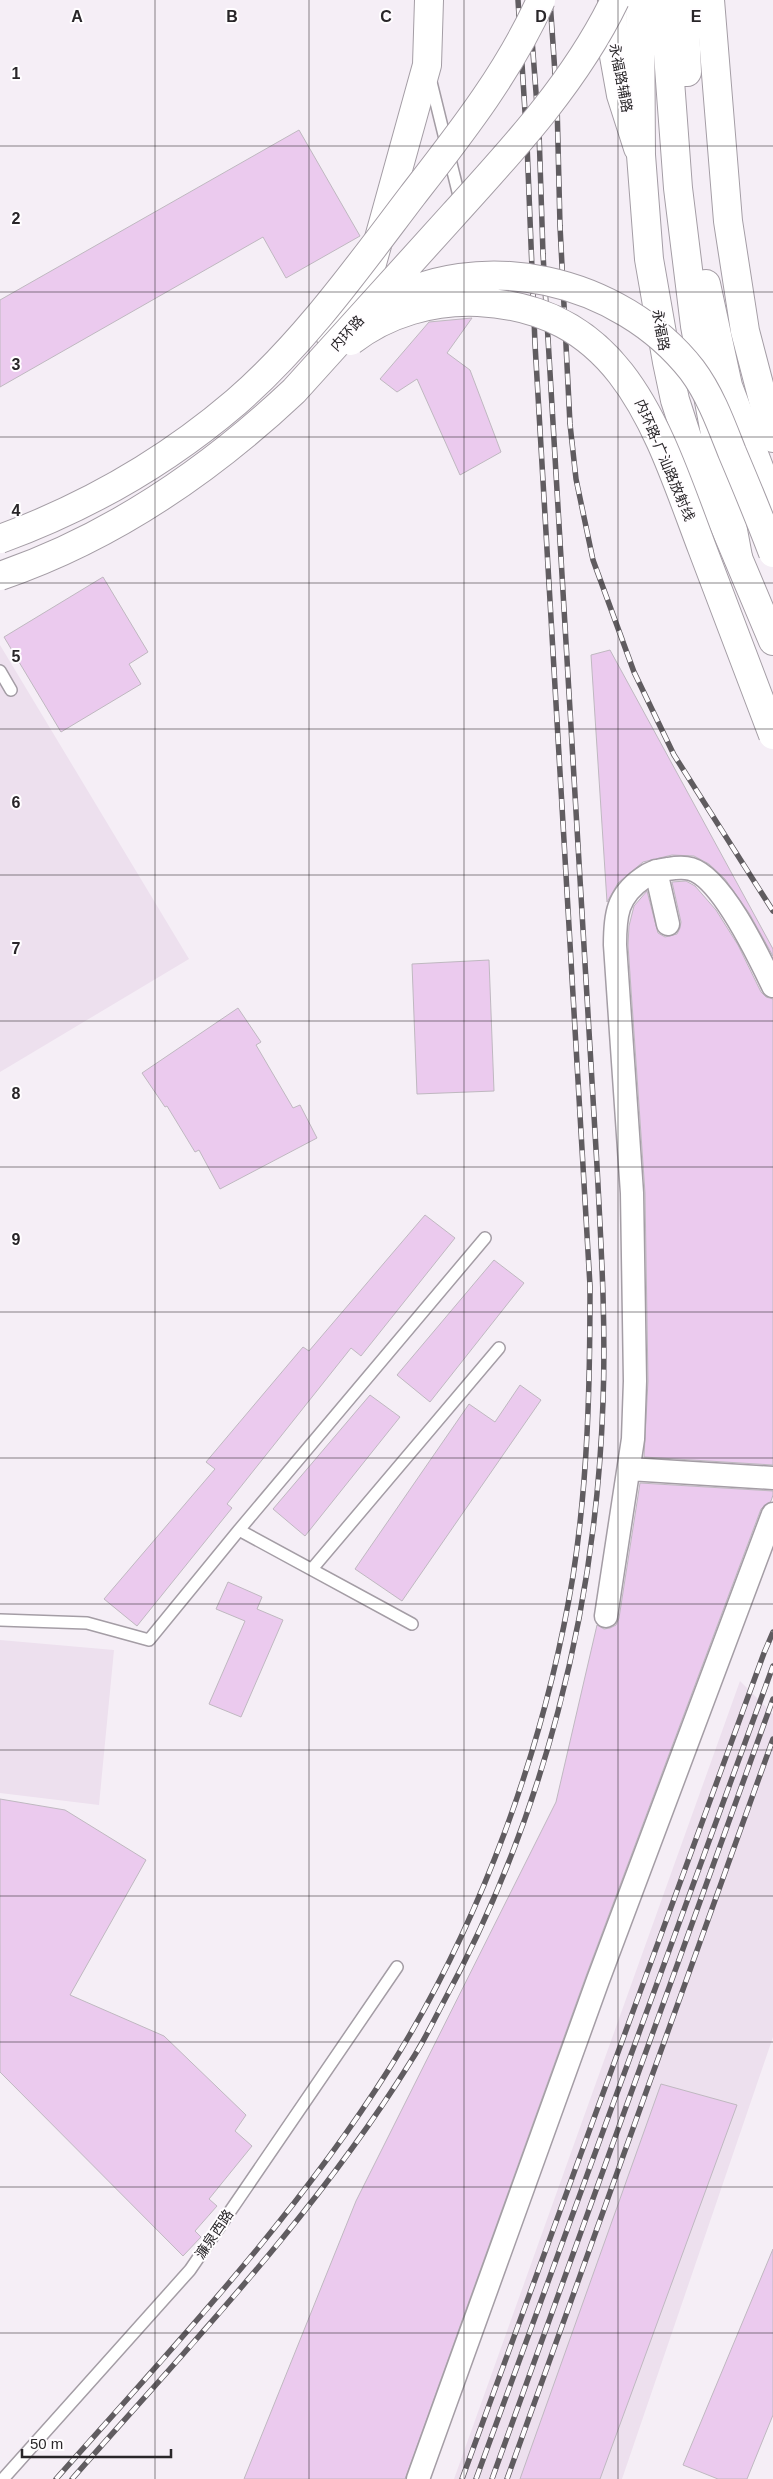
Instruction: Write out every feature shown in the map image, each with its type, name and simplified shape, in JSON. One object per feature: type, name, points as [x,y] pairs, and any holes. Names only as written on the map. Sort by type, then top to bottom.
[{"type":"main road","points":[[0,589],[82,555],[192,487],[284,409],[366,285],[427,65],[429,0]]},
{"type":"main road","points":[[199,431],[236,401],[269,370],[335,296],[484,101],[511,60],[541,0]]},
{"type":"main road","name":"永福路辅路","points":[[613,0],[614,56],[621,94],[641,155]]},
{"type":"main road","name":"内环路","points":[[0,576],[54,554],[134,514],[224,451],[294,391],[485,180],[544,110],[588,50],[613,0]]},
{"type":"main road","name":"永福路","points":[[640,0],[641,155],[649,260],[675,400],[687,437],[773,641]]},
{"type":"main road","points":[[664,0],[671,105],[685,255],[698,351],[738,557]]},
{"type":"main road","points":[[684,0],[696,200],[708,294],[728,386],[773,504]]},
{"type":"main road","points":[[710,0],[729,231],[745,331],[773,438]]},
{"type":"main road","points":[[0,539],[66,512],[106,492],[199,431],[348,326],[390,300],[418,287],[471,275],[497,275],[549,281],[575,289],[627,314],[659,337],[692,371],[708,396],[773,553]]},
{"type":"main road","name":"内环路-广汕路放射线","points":[[294,391],[328,358],[357,336],[382,321],[410,310],[449,303],[496,303],[546,316],[571,327],[594,344],[615,365],[635,390],[650,417],[773,735]]},
{"type":"street","points":[[606,1616],[629,1469],[635,1382],[632,1193],[615,917],[623,898],[636,883],[656,871],[689,868],[702,874],[730,908],[753,946],[773,986]]},
{"type":"street","points":[[656,871],[668,924]]},
{"type":"street","points":[[629,1469],[773,1478]]},
{"type":"street","points":[[418,2479],[598,1980],[773,1514]]},
{"type":"lane","points":[[427,65],[465,221]]},
{"type":"lane","points":[[0,671],[12,690]]},
{"type":"lane","points":[[0,1620],[87,1623],[149,1640],[485,1238]]},
{"type":"lane","points":[[312,1569],[499,1348]]},
{"type":"lane","points":[[239,1530],[412,1624]]},
{"type":"lane","name":"濂泉西路","points":[[3,2479],[190,2270],[397,1967]]},
{"type":"shaded area","points":[[0,645],[189,959],[0,1072]]},
{"type":"shaded area","points":[[0,1640],[114,1650],[99,1805],[0,1793]]},
{"type":"shaded area","points":[[740,1681],[773,1714],[773,2037],[622,2479],[454,2479]]},
{"type":"building","points":[[299,130],[360,236],[286,278],[263,237],[0,387],[0,300]]},
{"type":"building","points":[[472,318],[447,353],[470,370],[501,452],[460,475],[417,379],[397,392],[380,379],[429,322]]},
{"type":"building","points":[[103,577],[148,652],[129,664],[141,684],[61,732],[4,637]]},
{"type":"building","points":[[610,650],[773,949],[773,956],[749,913],[725,879],[709,864],[694,856],[672,855],[643,862],[618,883],[607,902],[591,655]]},
{"type":"building","points":[[686,881],[695,886],[716,910],[738,945],[761,992],[766,997],[773,999],[773,1465],[644,1457],[648,1381],[645,1193],[628,945],[629,926],[634,906],[647,891],[658,933],[665,937],[677,934],[681,922],[672,882]]},
{"type":"building","points":[[489,960],[494,1091],[417,1094],[412,964]]},
{"type":"building","points":[[238,1008],[261,1042],[256,1045],[293,1108],[300,1105],[317,1138],[220,1189],[199,1150],[195,1152],[167,1106],[165,1107],[142,1073]]},
{"type":"building","points":[[425,1215],[455,1238],[361,1356],[351,1348],[227,1504],[232,1508],[137,1626],[104,1599],[215,1469],[206,1462],[303,1347],[309,1351]]},
{"type":"building","points":[[494,1260],[524,1283],[430,1402],[397,1375]]},
{"type":"building","points":[[520,1385],[541,1400],[402,1601],[355,1569],[469,1404],[495,1422]]},
{"type":"building","points":[[370,1395],[400,1417],[305,1536],[273,1509]]},
{"type":"building","points":[[640,1483],[773,1491],[773,1495],[771,1501],[761,1509],[586,1976],[405,2479],[244,2479],[356,2201],[556,1802],[597,1625],[604,1629],[610,1628],[616,1625],[619,1618]]},
{"type":"building","points":[[228,1582],[262,1597],[257,1609],[283,1620],[241,1717],[209,1704],[245,1621],[216,1609]]},
{"type":"building","points":[[0,1799],[65,1810],[146,1860],[70,1995],[164,2036],[246,2115],[235,2131],[252,2146],[209,2199],[217,2206],[195,2231],[201,2237],[183,2256],[0,2072]]},
{"type":"building","points":[[661,2084],[737,2105],[600,2479],[520,2479]]},
{"type":"building","points":[[773,2249],[773,2415],[747,2479],[718,2479],[683,2465]]},
{"type":"railway","points":[[56,2479],[188,2331],[314,2177],[353,2124],[389,2069],[422,2013],[453,1954],[480,1894],[527,1768],[561,1640],[573,1576],[585,1468],[590,1286],[535,344],[527,144],[518,0]]},
{"type":"railway","points":[[72,2479],[206,2328],[293,2225],[335,2172],[420,2047],[478,1933],[509,1861],[536,1787],[558,1712],[576,1635],[589,1558],[598,1480],[604,1372],[603,1313],[597,1166],[543,254],[539,132],[529,0]]},
{"type":"railway","points":[[550,0],[557,103],[560,226],[570,424],[576,479],[593,560],[634,672],[674,755],[773,911]]},
{"type":"railway","points":[[462,2479],[773,1632]]},
{"type":"railway","points":[[476,2479],[773,1666]]},
{"type":"railway","points":[[492,2479],[773,1699]]},
{"type":"railway","points":[[507,2479],[773,1739]]}]
